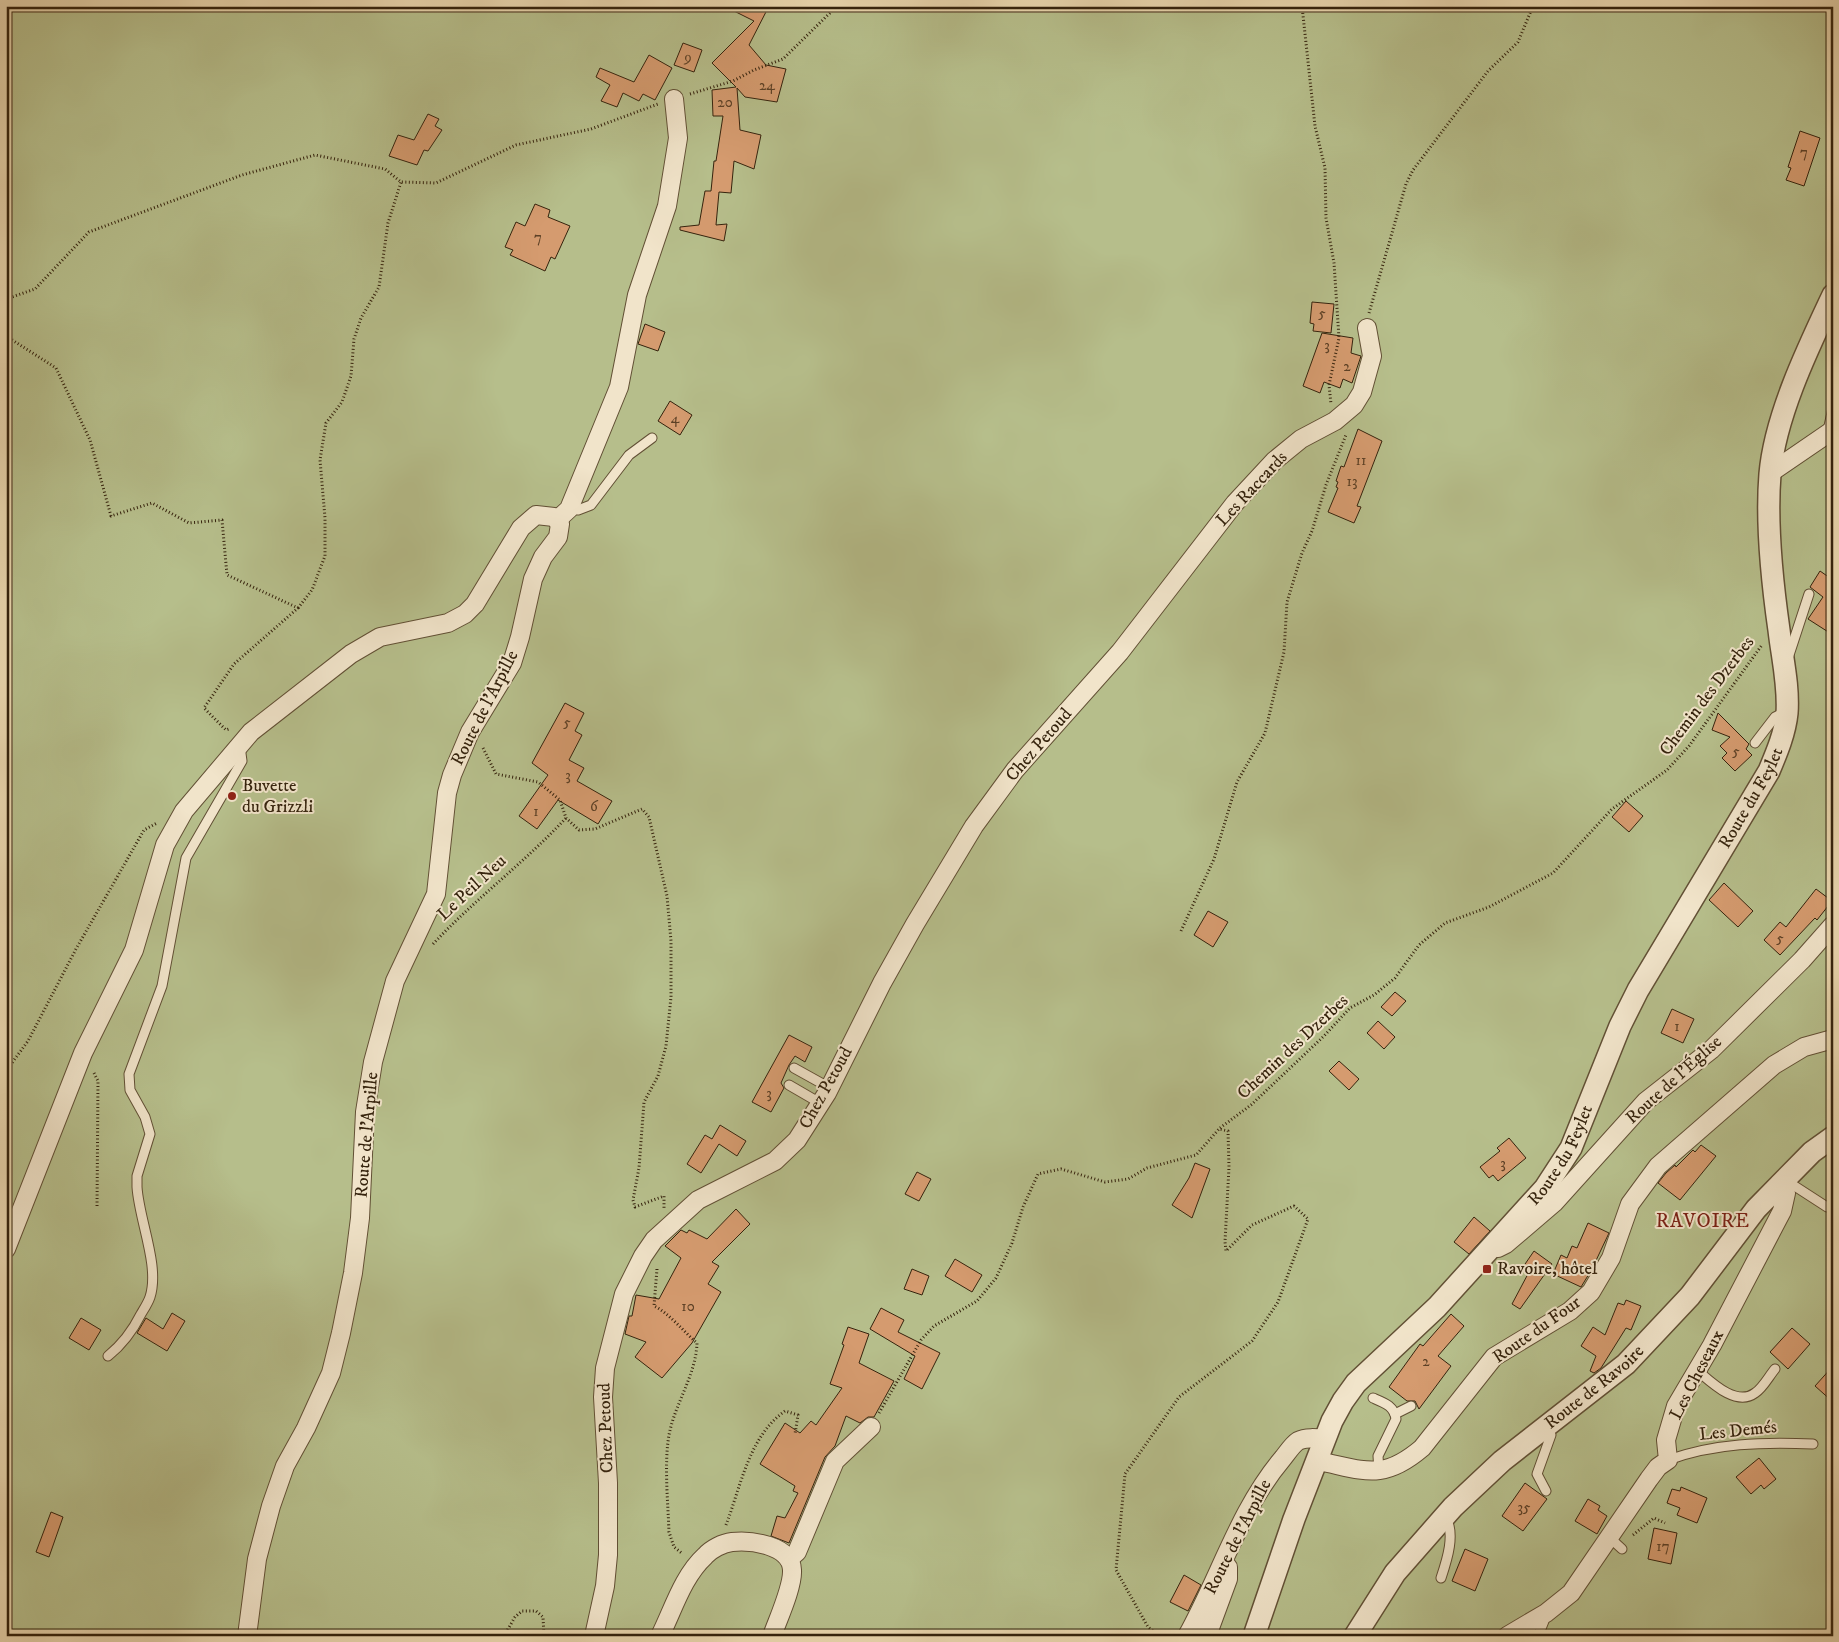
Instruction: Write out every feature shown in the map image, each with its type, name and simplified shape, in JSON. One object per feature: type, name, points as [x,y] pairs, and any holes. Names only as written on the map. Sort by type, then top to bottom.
[{"type":"street","name":"Route de l'Arpille","points":[[246,1636],[257,1559],[271,1506],[285,1466],[306,1428],[331,1373],[341,1333],[353,1272],[360,1218],[365,1112],[380,1032],[397,976],[436,894],[447,793],[452,775],[463,746],[512,663],[536,572],[560,532],[563,514],[620,387],[637,295],[667,206],[678,138],[674,99]]},
{"type":"street","name":"Route du Feylet","points":[[1490,1247],[1545,1188],[1571,1148],[1629,1007],[1769,771],[1782,737],[1787,712],[1770,524],[1770,474],[1779,432],[1792,390],[1808,347],[1833,295]]},
{"type":"street","name":"Les Raccards","points":[[1191,560],[1235,502],[1274,461],[1302,439],[1341,416],[1354,405],[1362,392],[1370,369],[1372,356],[1367,328]]},
{"type":"street","points":[[1770,474],[1832,431]]},
{"type":"street","points":[[6,1249],[83,1053],[134,950],[164,845],[184,810],[245,737],[373,640],[438,626],[465,614],[476,604],[512,541],[526,522],[541,514],[563,514]]},
{"type":"street","name":"Chez Petoud","points":[[594,1636],[605,1586],[608,1555],[608,1483],[603,1397],[605,1368],[624,1294],[643,1256],[661,1233],[698,1200],[750,1175],[783,1155],[797,1140],[830,1088],[882,983],[974,826],[1015,770],[1120,652],[1191,560]]},
{"type":"street","name":"Route de l'Église","points":[[1490,1247],[1498,1248],[1506,1244],[1554,1203],[1646,1101],[1711,1050],[1802,960],[1833,925]]},
{"type":"street","name":"Route du Four","points":[[1318,1461],[1362,1471],[1378,1471],[1401,1464],[1422,1448],[1494,1357],[1570,1311],[1591,1292],[1611,1258],[1630,1204],[1658,1166],[1774,1065],[1804,1047],[1833,1039]]},
{"type":"street","name":"Route de Ravoire","points":[[1355,1636],[1395,1574],[1445,1516],[1502,1461],[1626,1364],[1690,1296],[1756,1210],[1812,1152],[1833,1137]]},
{"type":"street","name":"Les Cheseaux","points":[[1668,1460],[1666,1440],[1676,1406],[1782,1211],[1786,1193],[1784,1180]]},
{"type":"street","points":[[1254,1636],[1294,1519],[1342,1401],[1356,1383],[1437,1307],[1490,1247]]},
{"type":"street","points":[[789,1559],[797,1552],[835,1461],[871,1427]]},
{"type":"street","name":"Route de l'Arpille","points":[[1186,1636],[1202,1609],[1228,1551],[1264,1481],[1298,1441],[1314,1438],[1325,1439]]},
{"type":"street","points":[[1507,1636],[1541,1615],[1571,1593],[1615,1539],[1658,1467],[1668,1460]]},
{"type":"street","points":[[660,1636],[678,1598],[698,1564],[705,1555],[723,1544],[732,1542],[764,1545],[779,1551],[789,1559],[792,1571],[791,1581],[772,1636]]},
{"type":"street","points":[[1207,1636],[1228,1579],[1228,1551]]},
{"type":"lane","points":[[1832,431],[1829,426],[1833,408]]},
{"type":"lane","points":[[563,514],[591,505],[629,455],[652,438]]},
{"type":"lane","points":[[1783,660],[1790,653],[1809,594]]},
{"type":"lane","points":[[1755,744],[1775,717],[1787,712]]},
{"type":"lane","points":[[108,1356],[124,1343],[133,1329],[150,1298],[152,1287],[150,1260],[137,1187],[138,1176],[150,1134],[145,1117],[130,1090],[129,1074],[162,986],[186,858],[242,761],[245,737]]},
{"type":"lane","points":[[794,1068],[830,1088]]},
{"type":"lane","points":[[789,1085],[820,1103]]},
{"type":"lane","points":[[1784,1180],[1827,1207]]},
{"type":"lane","points":[[1697,1370],[1725,1391],[1740,1397],[1754,1394],[1775,1369]]},
{"type":"lane","points":[[1373,1398],[1387,1404],[1395,1414],[1394,1426],[1378,1456],[1378,1471]]},
{"type":"lane","points":[[1395,1414],[1411,1406]]},
{"type":"lane","points":[[1546,1426],[1551,1435],[1537,1474],[1546,1491]]},
{"type":"lane","name":"Les Demés","points":[[1668,1460],[1710,1448],[1749,1443],[1813,1444]]},
{"type":"lane","points":[[1441,1578],[1448,1555],[1450,1527],[1445,1516]]},
{"type":"lane","points":[[1538,1636],[1544,1621],[1541,1615]]},
{"type":"path","points":[[6,299],[35,289],[89,232],[242,175],[315,155],[385,169],[401,182],[436,183],[516,145],[591,129],[674,99],[733,81],[754,70],[783,59],[837,6]]},
{"type":"path","points":[[1181,931],[1214,859],[1237,782],[1265,733],[1284,652],[1287,602],[1326,485],[1346,436],[1341,416],[1329,399],[1328,390],[1339,338],[1334,263],[1326,218],[1325,168],[1314,118],[1302,6]]},
{"type":"path","points":[[1367,328],[1383,258],[1406,184],[1414,170],[1480,81],[1518,42],[1533,6]]},
{"type":"path","points":[[245,737],[253,724],[226,730],[204,708],[234,664],[298,608],[312,590],[325,556],[325,518],[320,460],[326,423],[342,402],[351,376],[354,339],[361,318],[379,287],[388,223],[401,182]]},
{"type":"path","points":[[6,336],[56,368],[90,440],[111,516],[152,503],[189,523],[222,520],[227,575],[298,608]]},
{"type":"path","name":"Chemin des Dzerbes","points":[[871,1427],[921,1340],[934,1326],[977,1301],[996,1278],[1012,1242],[1023,1207],[1038,1174],[1061,1169],[1105,1182],[1128,1179],[1147,1168],[1196,1155],[1219,1129],[1251,1105],[1324,1036],[1350,1008],[1374,996],[1395,978],[1419,945],[1445,923],[1489,907],[1552,873],[1612,809],[1667,770],[1689,746],[1756,650],[1769,638],[1779,634]]},
{"type":"path","points":[[479,717],[484,750],[496,774],[538,782],[560,800],[566,818],[579,830],[595,829],[642,809],[650,817],[667,896],[671,941],[671,997],[666,1046],[658,1076],[644,1102],[640,1168],[633,1200],[635,1207],[664,1196],[665,1216],[661,1233]]},
{"type":"path","points":[[6,1071],[28,1041],[76,949],[144,830],[184,810]]},
{"type":"path","name":"Le Peil Neu","points":[[428,950],[566,818]]},
{"type":"path","points":[[83,1053],[98,1080],[97,1208]]},
{"type":"path","points":[[1160,1636],[1148,1627],[1116,1570],[1125,1474],[1179,1397],[1252,1341],[1278,1302],[1308,1219],[1294,1206],[1252,1225],[1226,1251],[1229,1139],[1228,1131],[1219,1129]]},
{"type":"path","points":[[658,1268],[654,1306],[666,1311],[674,1323],[697,1343],[696,1361],[678,1404],[669,1436],[668,1474],[669,1532],[674,1547],[698,1564]]},
{"type":"path","points":[[723,1544],[722,1536],[752,1453],[770,1421],[785,1411],[798,1415],[795,1434]]},
{"type":"path","points":[[1615,1539],[1628,1540],[1654,1518],[1665,1523]]},
{"type":"path","points":[[504,1636],[515,1617],[522,1611],[536,1611],[543,1617],[544,1636]]},
{"type":"green space","points":[[6,6],[1833,6],[1833,1636],[6,1636]]},
{"type":"building","points":[[724,6],[769,6],[749,45],[766,65],[786,69],[777,102],[745,97],[737,88],[740,130],[761,135],[754,169],[734,161],[731,193],[719,192],[716,225],[727,224],[724,241],[680,230],[680,227],[699,225],[705,191],[711,191],[714,161],[716,161],[723,116],[713,116],[712,90],[736,87],[712,63],[754,21]]},
{"type":"building","points":[[683,43],[702,50],[694,72],[674,65]]},
{"type":"building","points":[[649,55],[672,68],[655,100],[643,94],[639,101],[623,93],[617,107],[601,101],[610,85],[596,77],[600,68],[634,82]]},
{"type":"building","points":[[428,114],[439,119],[435,126],[442,130],[428,151],[424,150],[417,165],[389,156],[398,135],[414,140]]},
{"type":"building","points":[[1800,131],[1820,138],[1804,186],[1786,180],[1791,168],[1788,167]]},
{"type":"building","points":[[535,204],[550,210],[548,217],[570,226],[555,259],[551,257],[545,271],[510,255],[513,250],[505,247],[516,222],[525,226]]},
{"type":"building","points":[[1312,302],[1334,304],[1331,333],[1313,331],[1314,324],[1310,323]]},
{"type":"building","points":[[645,324],[665,332],[658,351],[638,344]]},
{"type":"building","points":[[1322,333],[1353,338],[1351,353],[1361,356],[1352,383],[1343,379],[1340,388],[1324,382],[1320,393],[1303,386]]},
{"type":"building","points":[[670,401],[692,415],[680,435],[658,421]]},
{"type":"building","points":[[1358,429],[1382,441],[1357,506],[1361,507],[1354,523],[1328,512],[1338,488],[1336,487],[1338,482],[1336,481],[1341,466],[1344,467]]},
{"type":"building","points":[[1820,571],[1833,580],[1833,635],[1808,619],[1823,597],[1810,587]]},
{"type":"building","points":[[565,703],[584,713],[575,731],[582,735],[569,760],[584,768],[577,781],[612,801],[598,824],[558,800],[537,829],[519,816],[548,775],[532,763]]},
{"type":"building","points":[[1718,713],[1749,744],[1746,749],[1752,755],[1735,771],[1722,758],[1727,753],[1720,746],[1730,737],[1712,730]]},
{"type":"building","points":[[1626,801],[1643,816],[1629,832],[1612,817]]},
{"type":"building","points":[[1724,883],[1753,911],[1738,927],[1709,900]]},
{"type":"building","points":[[1816,889],[1832,901],[1817,920],[1815,918],[1780,955],[1764,940],[1780,922],[1786,927]]},
{"type":"building","points":[[1208,911],[1228,922],[1213,947],[1194,935]]},
{"type":"building","points":[[1395,992],[1406,1001],[1392,1016],[1381,1007]]},
{"type":"building","points":[[1672,1009],[1694,1019],[1683,1043],[1661,1033]]},
{"type":"building","points":[[1378,1021],[1395,1037],[1384,1049],[1367,1033]]},
{"type":"building","points":[[789,1035],[812,1047],[805,1062],[795,1056],[789,1065],[781,1083],[784,1088],[771,1112],[752,1102]]},
{"type":"building","points":[[1339,1061],[1359,1079],[1349,1090],[1329,1071]]},
{"type":"building","points":[[720,1125],[746,1141],[737,1156],[719,1144],[701,1173],[687,1164],[705,1135],[712,1139]]},
{"type":"building","points":[[1509,1138],[1526,1158],[1498,1181],[1493,1175],[1489,1178],[1480,1167],[1500,1151],[1497,1148]]},
{"type":"building","points":[[1701,1145],[1716,1156],[1680,1200],[1658,1183],[1675,1165],[1676,1167],[1693,1150],[1695,1152]]},
{"type":"building","points":[[1195,1163],[1210,1169],[1192,1218],[1172,1205],[1189,1178]]},
{"type":"building","points":[[917,1172],[931,1179],[919,1201],[905,1194]]},
{"type":"building","points":[[736,1209],[750,1224],[712,1262],[719,1266],[708,1284],[721,1292],[692,1343],[662,1378],[635,1357],[646,1342],[625,1334],[629,1316],[632,1316],[636,1295],[659,1299],[681,1258],[665,1246],[681,1230],[687,1233],[689,1230],[707,1239]]},
{"type":"building","points":[[1474,1217],[1490,1231],[1469,1254],[1454,1242]]},
{"type":"building","points":[[1588,1223],[1609,1233],[1581,1287],[1553,1274],[1561,1255],[1567,1258],[1572,1246],[1577,1248]]},
{"type":"building","points":[[1534,1251],[1552,1264],[1520,1309],[1512,1304],[1529,1272],[1523,1267]]},
{"type":"building","points":[[955,1259],[982,1275],[972,1292],[945,1276]]},
{"type":"building","points":[[912,1269],[929,1276],[922,1295],[904,1289]]},
{"type":"building","points":[[1626,1300],[1641,1306],[1631,1330],[1626,1328],[1601,1368],[1594,1373],[1590,1371],[1596,1356],[1581,1346],[1593,1327],[1605,1335],[1618,1303],[1624,1305]]},
{"type":"building","points":[[881,1308],[904,1320],[898,1332],[940,1353],[922,1389],[904,1379],[915,1356],[870,1329]]},
{"type":"building","points":[[172,1313],[185,1321],[167,1351],[137,1333],[146,1318],[163,1329]]},
{"type":"building","points":[[1451,1314],[1464,1326],[1438,1356],[1451,1366],[1419,1409],[1415,1401],[1407,1401],[1389,1387],[1420,1344],[1423,1346]]},
{"type":"building","points":[[81,1318],[101,1330],[89,1350],[69,1338]]},
{"type":"building","points":[[848,1327],[869,1334],[859,1363],[894,1381],[874,1417],[868,1417],[860,1423],[846,1416],[835,1446],[825,1457],[789,1543],[771,1536],[777,1516],[785,1518],[798,1493],[793,1491],[795,1486],[760,1464],[785,1423],[800,1433],[811,1421],[816,1425],[842,1388],[830,1384],[844,1345],[842,1344]]},
{"type":"building","points":[[1792,1328],[1810,1344],[1788,1369],[1770,1352]]},
{"type":"building","points":[[1833,1366],[1833,1402],[1815,1386]]},
{"type":"building","points":[[1759,1458],[1776,1479],[1764,1489],[1761,1485],[1751,1494],[1736,1477]]},
{"type":"building","points":[[1525,1483],[1547,1499],[1523,1531],[1502,1516]]},
{"type":"building","points":[[1681,1487],[1707,1498],[1697,1523],[1677,1515],[1680,1508],[1667,1503],[1672,1489],[1680,1491]]},
{"type":"building","points":[[1588,1499],[1600,1506],[1598,1510],[1607,1516],[1597,1534],[1575,1521]]},
{"type":"building","points":[[51,1512],[63,1517],[49,1557],[36,1552]]},
{"type":"building","points":[[1654,1528],[1677,1533],[1671,1564],[1648,1559]]},
{"type":"building","points":[[1465,1549],[1488,1559],[1475,1591],[1452,1581]]},
{"type":"building","points":[[1184,1575],[1201,1585],[1188,1611],[1170,1602]]},
{"type":"place","name":"Buvette du Grizzli","points":[[232,796]]},
{"type":"place","name":"Ravoire, hôtel","points":[[1487,1269]]},
{"type":"district","name":"RAVOIRE","points":[[1703,1221]]}]
